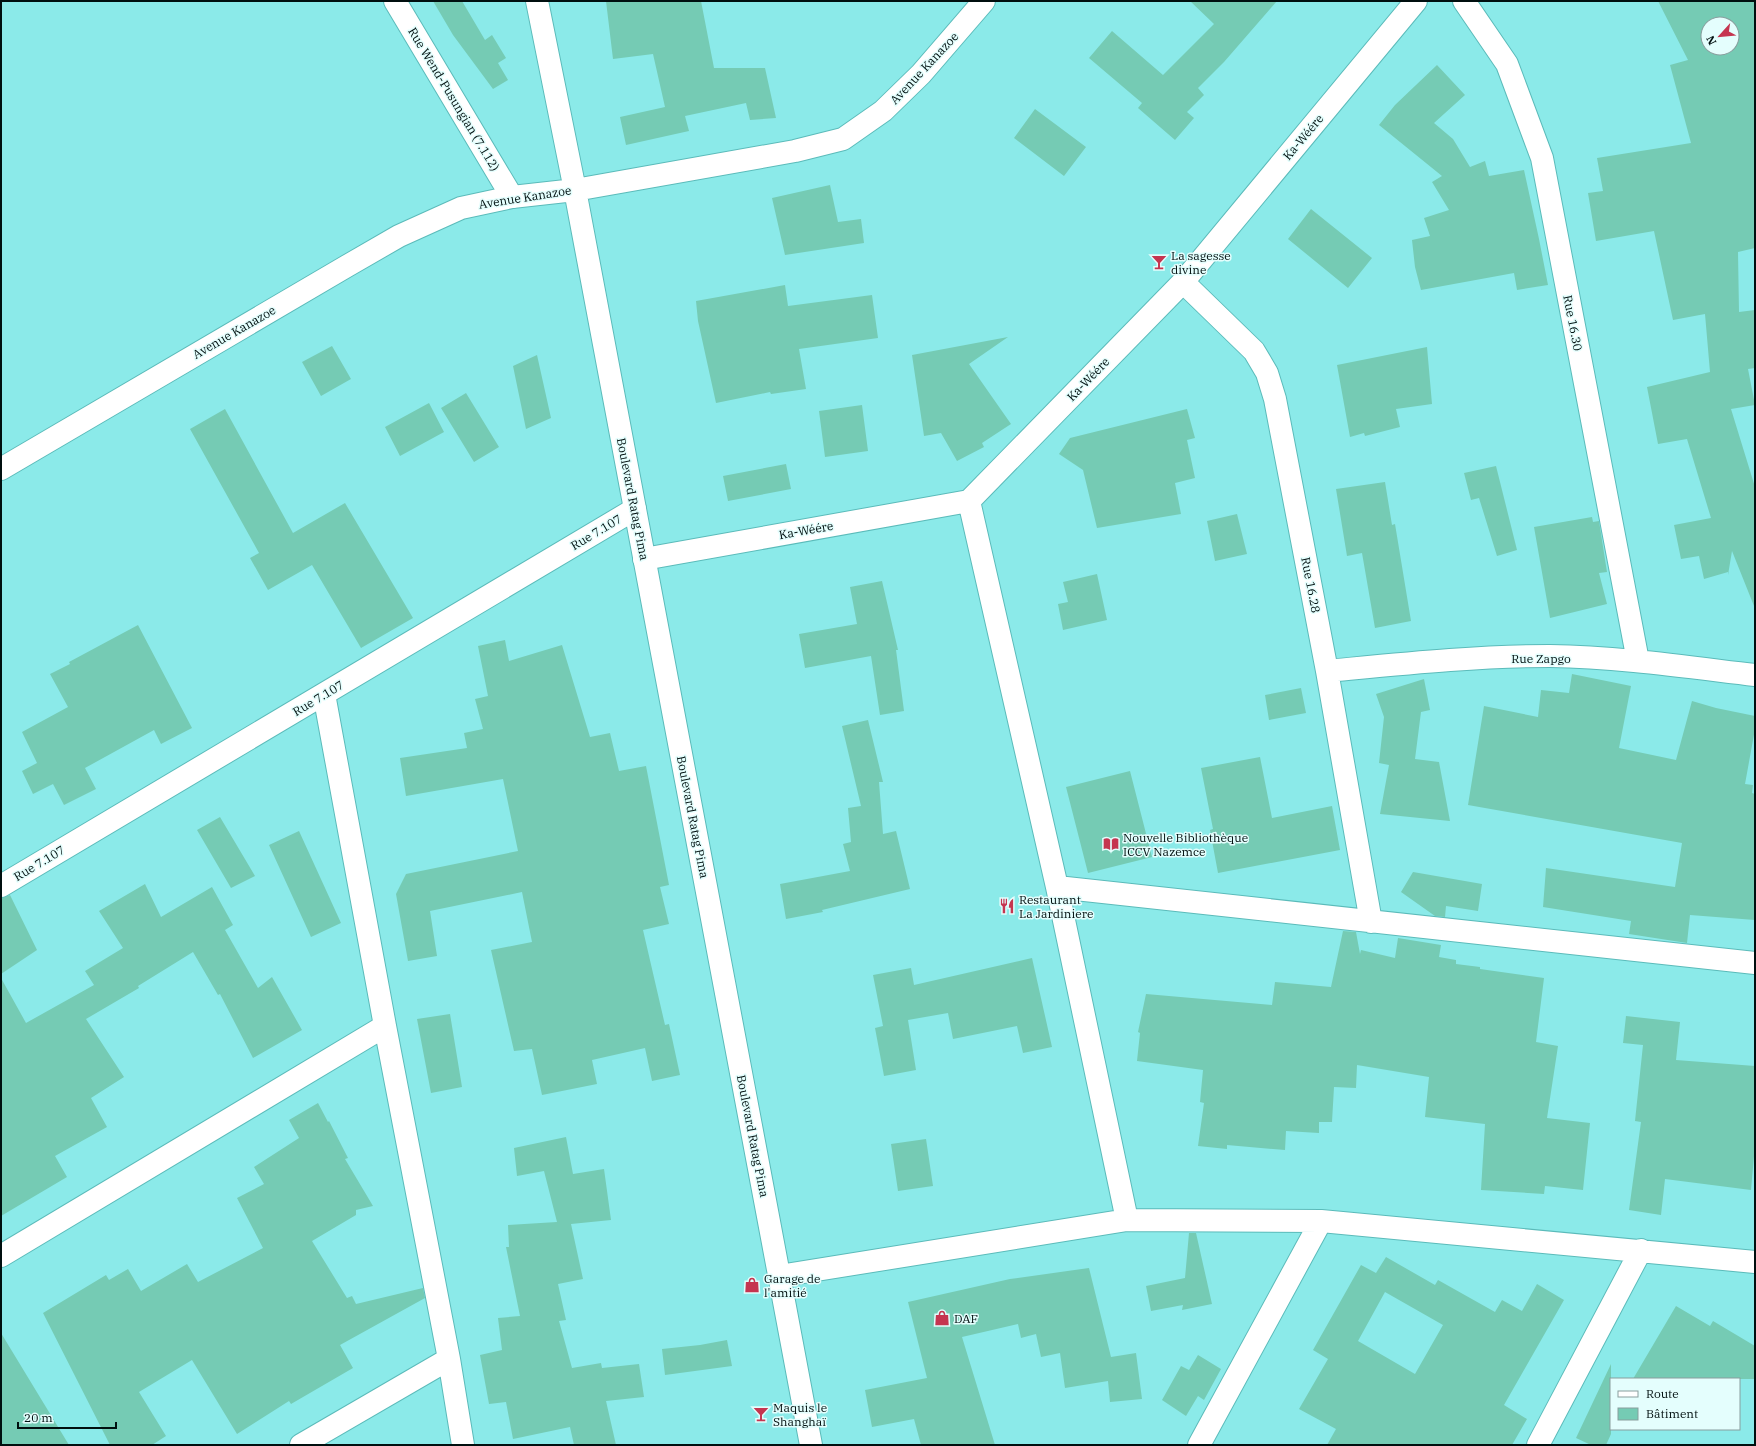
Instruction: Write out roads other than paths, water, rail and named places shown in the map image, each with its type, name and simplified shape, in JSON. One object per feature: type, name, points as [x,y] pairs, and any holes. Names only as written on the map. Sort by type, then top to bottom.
[{"type":"street","name":"Rue Wend-Pusungian (7.112)","points":[[395,1],[512,197]]},
{"type":"street","name":"Boulevard Ratag Pima","points":[[537,1],[575,190],[811,1445]]},
{"type":"street","name":"Avenue Kanazoe","points":[[1,469],[399,236],[461,208],[512,197],[575,190],[795,151],[843,139],[883,111],[921,74],[984,1]]},
{"type":"street","name":"Ka-Wéére","points":[[644,559],[968,501],[1183,282],[1416,1]]},
{"type":"street","name":"Rue 16.30","points":[[1464,1],[1507,64],[1542,158],[1638,661]]},
{"type":"street","name":"Rue 16.28","points":[[1183,282],[1254,351],[1267,373],[1275,399],[1327,671],[1371,922]]},
{"type":"street","points":[[968,501],[1057,887],[1127,1220]]},
{"type":"street","name":"Rue 7.107","points":[[1,886],[635,509]]},
{"type":"street","name":"Rue Zapgo","points":[[1327,671],[1439,660],[1550,656],[1638,661],[1755,675]]},
{"type":"street","points":[[324,694],[464,1445]]},
{"type":"street","points":[[1057,887],[1755,963]]},
{"type":"street","points":[[1,1256],[385,1026]]},
{"type":"street","points":[[779,1276],[1127,1220],[1322,1221],[1641,1250],[1755,1262]]},
{"type":"street","points":[[1199,1445],[1322,1221]]},
{"type":"street","points":[[1538,1445],[1641,1250]]},
{"type":"street","points":[[301,1445],[449,1359]]},
{"type":"place","name":"La sagesse divine","points":[[1159,262]]},
{"type":"place","name":"Nouvelle Bibliothèque ICCV Nazemce","points":[[1111,844]]},
{"type":"place","name":"Restaurant La Jardiniere","points":[[1007,906]]},
{"type":"place","name":"Garage de l'amitié","points":[[752,1285]]},
{"type":"place","name":"DAF","points":[[942,1318]]},
{"type":"place","name":"Maquis le Shanghaï","points":[[761,1414]]}]
